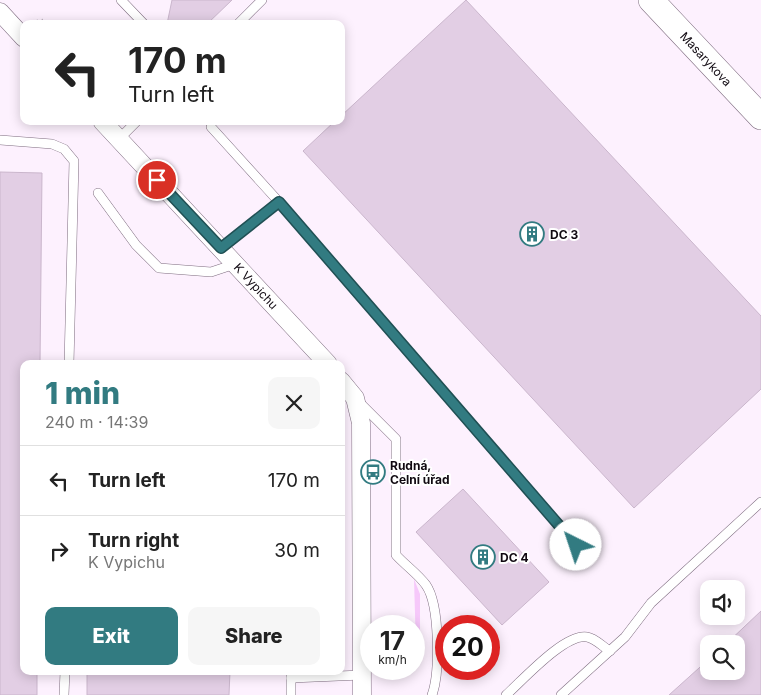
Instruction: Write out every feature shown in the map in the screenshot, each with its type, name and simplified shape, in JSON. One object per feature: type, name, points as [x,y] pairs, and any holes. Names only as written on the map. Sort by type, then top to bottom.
[{"type":"main road","name":"Masarykova","points":[[651,0],[761,118]]},
{"type":"street","points":[[0,12],[20,34]]},
{"type":"street","name":"K Vypichu","points":[[106,125],[221,248],[318,360]]},
{"type":"street","points":[[345,386],[355,398],[361,424],[362,615]]},
{"type":"street","points":[[362,680],[362,695]]},
{"type":"lane","points":[[120,0],[140,20]]},
{"type":"lane","points":[[242,20],[262,0]]},
{"type":"lane","points":[[119,139],[133,125]]},
{"type":"lane","points":[[212,127],[576,545]]},
{"type":"lane","points":[[0,140],[52,144],[64,149],[74,160],[69,360]]},
{"type":"lane","points":[[98,193],[136,245],[159,268],[211,272],[235,264]]},
{"type":"lane","points":[[221,248],[279,202]]},
{"type":"lane","points":[[355,398],[396,439],[396,555],[426,586],[431,598],[437,632],[438,674],[432,695]]},
{"type":"lane","points":[[561,695],[626,637],[651,603],[761,502]]},
{"type":"lane","points":[[506,695],[561,646],[577,636],[589,637],[610,651]]},
{"type":"lane","points":[[64,695],[65,675]]},
{"type":"lane","points":[[290,695],[291,675]]},
{"type":"lane","points":[[345,675],[360,675]]},
{"type":"shaded area","points":[[414,579],[420,594],[420,615],[415,615]]},
{"type":"building","points":[[172,0],[232,0],[211,20],[168,20]]},
{"type":"building","name":"DC 3","points":[[466,0],[761,316],[761,389],[634,508],[303,151],[331,125],[345,125],[345,112]]},
{"type":"building","points":[[0,172],[42,173],[40,360],[20,360],[20,675],[37,675],[37,695],[0,695]]},
{"type":"building","name":"DC 4","points":[[463,489],[549,582],[502,625],[500,623],[500,615],[493,615],[416,532]]},
{"type":"building","points":[[761,611],[761,695],[669,695],[700,667],[700,680],[745,680],[745,635],[736,635]]},
{"type":"building","points":[[87,675],[230,675],[229,695],[87,695]]},
{"type":"place","name":"DC 3","points":[[532,234]]},
{"type":"place","name":"Rudná, Celní úřad","points":[[373,472]]},
{"type":"place","name":"DC 4","points":[[483,557]]},
{"type":"route","points":[[157,180],[221,248],[279,202],[576,545]]}]
